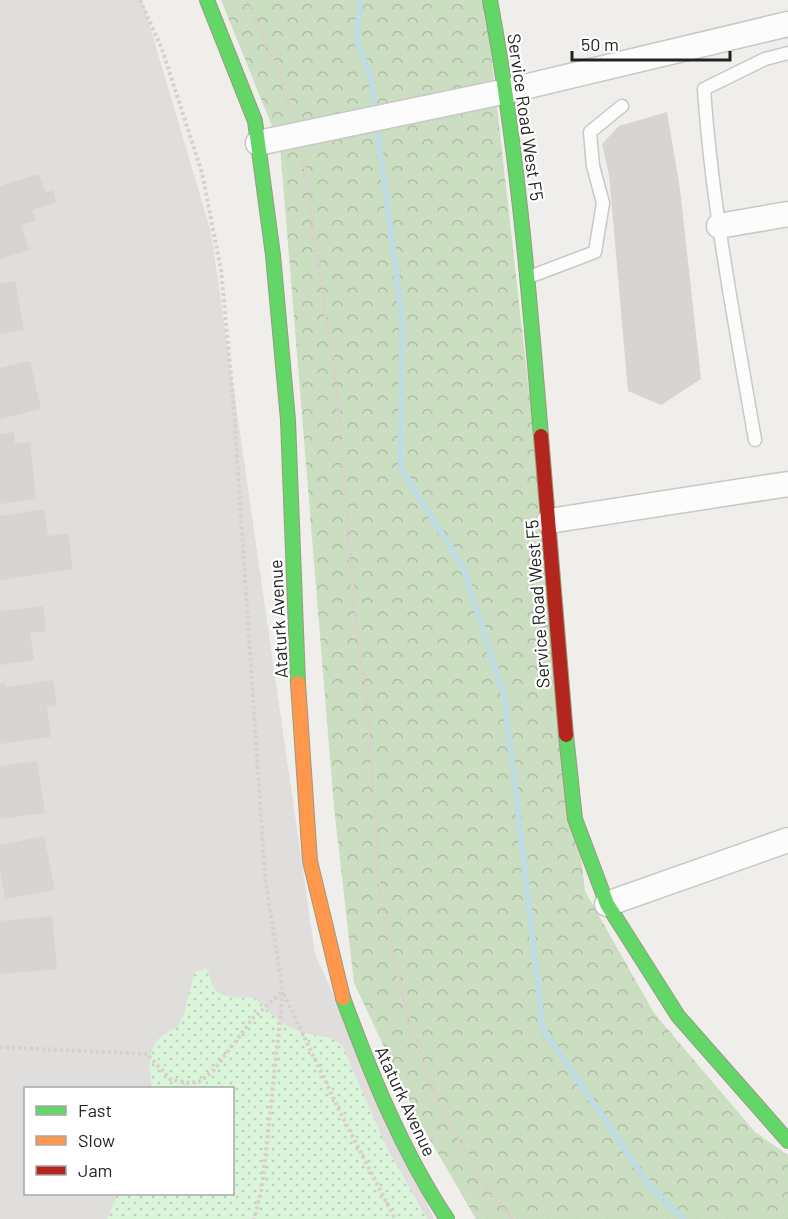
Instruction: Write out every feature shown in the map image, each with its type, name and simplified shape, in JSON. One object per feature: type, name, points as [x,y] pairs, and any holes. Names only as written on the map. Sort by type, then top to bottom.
[{"type":"street","name":"Ataturk Avenue","points":[[207,0],[255,122],[273,255],[288,420],[296,646],[310,861],[338,983],[370,1075],[428,1190],[447,1219]]},
{"type":"street","name":"Service Road West F5","points":[[490,0],[507,92],[528,278],[560,682],[575,819],[607,904],[678,1016],[788,1141]]},
{"type":"street","points":[[258,143],[507,92],[788,24]]},
{"type":"street","points":[[719,226],[788,214]]},
{"type":"street","points":[[549,521],[788,484]]},
{"type":"street","points":[[607,904],[788,840]]},
{"type":"lane","points":[[755,440],[719,226],[708,147],[704,89],[765,59],[788,53]]},
{"type":"lane","points":[[528,278],[595,252],[603,203],[593,166],[590,132],[622,106]]},
{"type":"path","points":[[140,0],[162,49],[202,173],[221,270],[233,397],[265,878],[283,992],[262,1188],[254,1219]]},
{"type":"path","points":[[247,0],[283,83],[299,134],[336,383],[355,613],[369,727],[379,891],[406,1010],[438,1100],[480,1179],[513,1219]]},
{"type":"path","points":[[0,1047],[147,1054],[171,1080],[190,1083],[208,1076],[253,1018],[283,992]]},
{"type":"path","points":[[283,992],[349,1132],[396,1219]]},
{"type":"shaded area","points":[[0,0],[142,0],[211,232],[315,954],[434,1219],[0,1219]]},
{"type":"green space","points":[[221,0],[485,0],[585,891],[654,1013],[755,1132],[788,1155],[788,1219],[476,1219],[418,1119],[354,983],[334,807],[280,146]]},
{"type":"green space","points":[[205,968],[209,972],[214,988],[223,995],[254,998],[285,1025],[304,1033],[332,1039],[342,1045],[385,1144],[427,1219],[107,1219],[118,1195],[234,1195],[234,1087],[152,1087],[151,1052],[160,1038],[178,1027],[195,972]]},
{"type":"building","points":[[667,112],[680,189],[701,379],[661,405],[628,391],[609,175],[602,144],[619,126]]},
{"type":"building","points":[[39,174],[45,192],[53,190],[56,202],[32,210],[36,221],[21,225],[29,250],[0,259],[0,186]]},
{"type":"building","points":[[15,281],[24,330],[0,334],[0,284]]},
{"type":"building","points":[[30,361],[41,409],[0,419],[0,368]]},
{"type":"building","points":[[14,432],[15,444],[30,442],[36,499],[0,504],[0,434]]},
{"type":"building","points":[[44,509],[48,536],[68,533],[73,569],[0,580],[0,516]]},
{"type":"building","points":[[43,606],[46,631],[30,633],[34,660],[0,665],[0,611]]},
{"type":"building","points":[[53,680],[57,706],[47,707],[51,737],[0,744],[0,684],[5,683],[6,687]]},
{"type":"building","points":[[37,761],[45,813],[0,819],[0,766]]},
{"type":"building","points":[[44,836],[55,890],[5,899],[0,871],[0,845]]},
{"type":"building","points":[[52,916],[57,969],[0,974],[0,921]]},
{"type":"waterway","points":[[360,0],[357,42],[371,77],[374,101]]},
{"type":"waterway","points":[[378,135],[402,317],[401,468],[463,568],[505,699],[543,1029],[650,1186],[683,1219]]},
{"type":"traffic: fast","points":[[207,0],[255,121],[273,255],[288,420],[298,683]]},
{"type":"traffic: fast","points":[[490,0],[515,163],[541,436]]},
{"type":"traffic: fast","points":[[566,735],[575,819],[607,904],[678,1016],[788,1141]]},
{"type":"traffic: fast","points":[[343,998],[389,1112],[416,1166],[447,1219]]},
{"type":"traffic: slow","points":[[298,683],[310,861],[343,998]]},
{"type":"traffic: jam","points":[[541,436],[566,735]]}]
